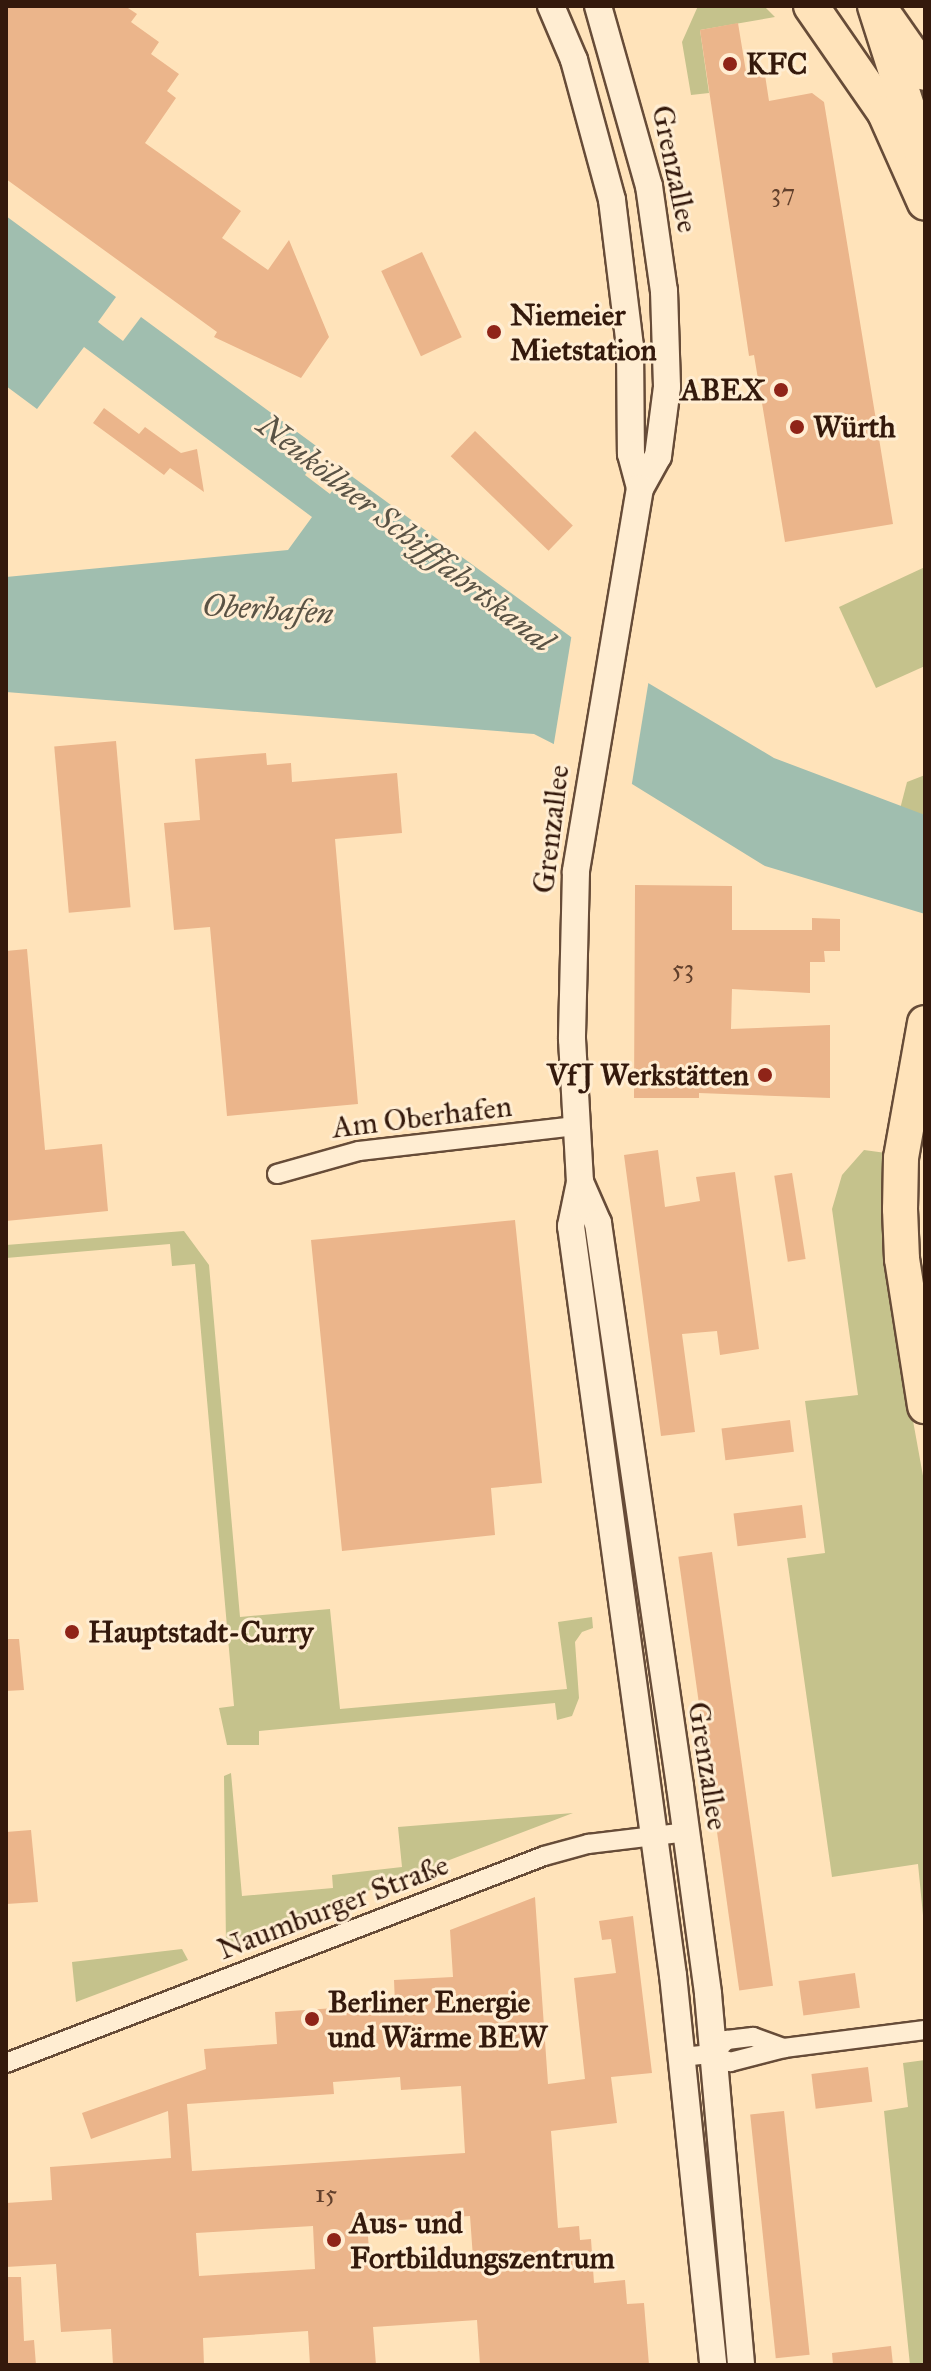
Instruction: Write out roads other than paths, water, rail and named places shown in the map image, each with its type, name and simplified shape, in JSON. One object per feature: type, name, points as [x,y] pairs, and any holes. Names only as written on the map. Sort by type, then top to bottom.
[{"type":"highway","points":[[811,6],[885,113],[925,203]]},
{"type":"highway","points":[[876,6],[925,73]]},
{"type":"highway","points":[[876,6],[918,134],[925,182]]},
{"type":"highway","points":[[925,1023],[915,1057],[900,1209],[902,1259],[925,1406]]},
{"type":"main road","name":"Grenzallee","points":[[551,6],[574,60],[612,200],[630,346],[631,454],[640,488]]},
{"type":"main road","name":"Grenzallee","points":[[598,6],[639,141],[664,291],[667,373],[658,456],[640,488],[584,807],[571,962],[580,1182],[571,1226],[655,1835],[682,2057],[713,2365]]},
{"type":"main road","name":"Grenzallee","points":[[580,1182],[598,1223],[687,1832],[712,2054],[741,2365]]},
{"type":"street","name":"Am Oberhafen","points":[[277,1174],[359,1151],[576,1126]]},
{"type":"street","name":"Naumburger Straße","points":[[6,2063],[507,1869],[588,1844],[687,1832]]},
{"type":"street","points":[[682,2057],[712,2054],[727,2040],[753,2037],[784,2048],[925,2030]]},
{"type":"water","points":[[6,216],[116,297],[98,322],[123,341],[141,317],[323,451],[305,475],[330,494],[346,472],[571,637],[774,758],[925,815],[925,914],[765,866],[632,784],[534,734],[6,692],[6,577],[288,550],[312,517],[84,347],[37,409],[6,386]]},
{"type":"place","name":"KFC","points":[[730,64]]},
{"type":"place","name":"Niemeier Mietstation","points":[[494,332]]},
{"type":"place","name":"ABEX","points":[[781,390]]},
{"type":"place","name":"Würth","points":[[797,427]]},
{"type":"place","name":"VfJ Werkstätten","points":[[765,1075]]},
{"type":"place","name":"Hauptstadt-Curry","points":[[72,1632]]},
{"type":"place","name":"Berliner Energie und Wärme BEW","points":[[312,2019]]},
{"type":"place","name":"Aus- und Fortbildungszentrum","points":[[334,2240]]},
{"type":"water label","name":"Neuköllner Schifffahrtskanal","points":[[405,534]]},
{"type":"water label","name":"Oberhafen","points":[[268,610]]}]
